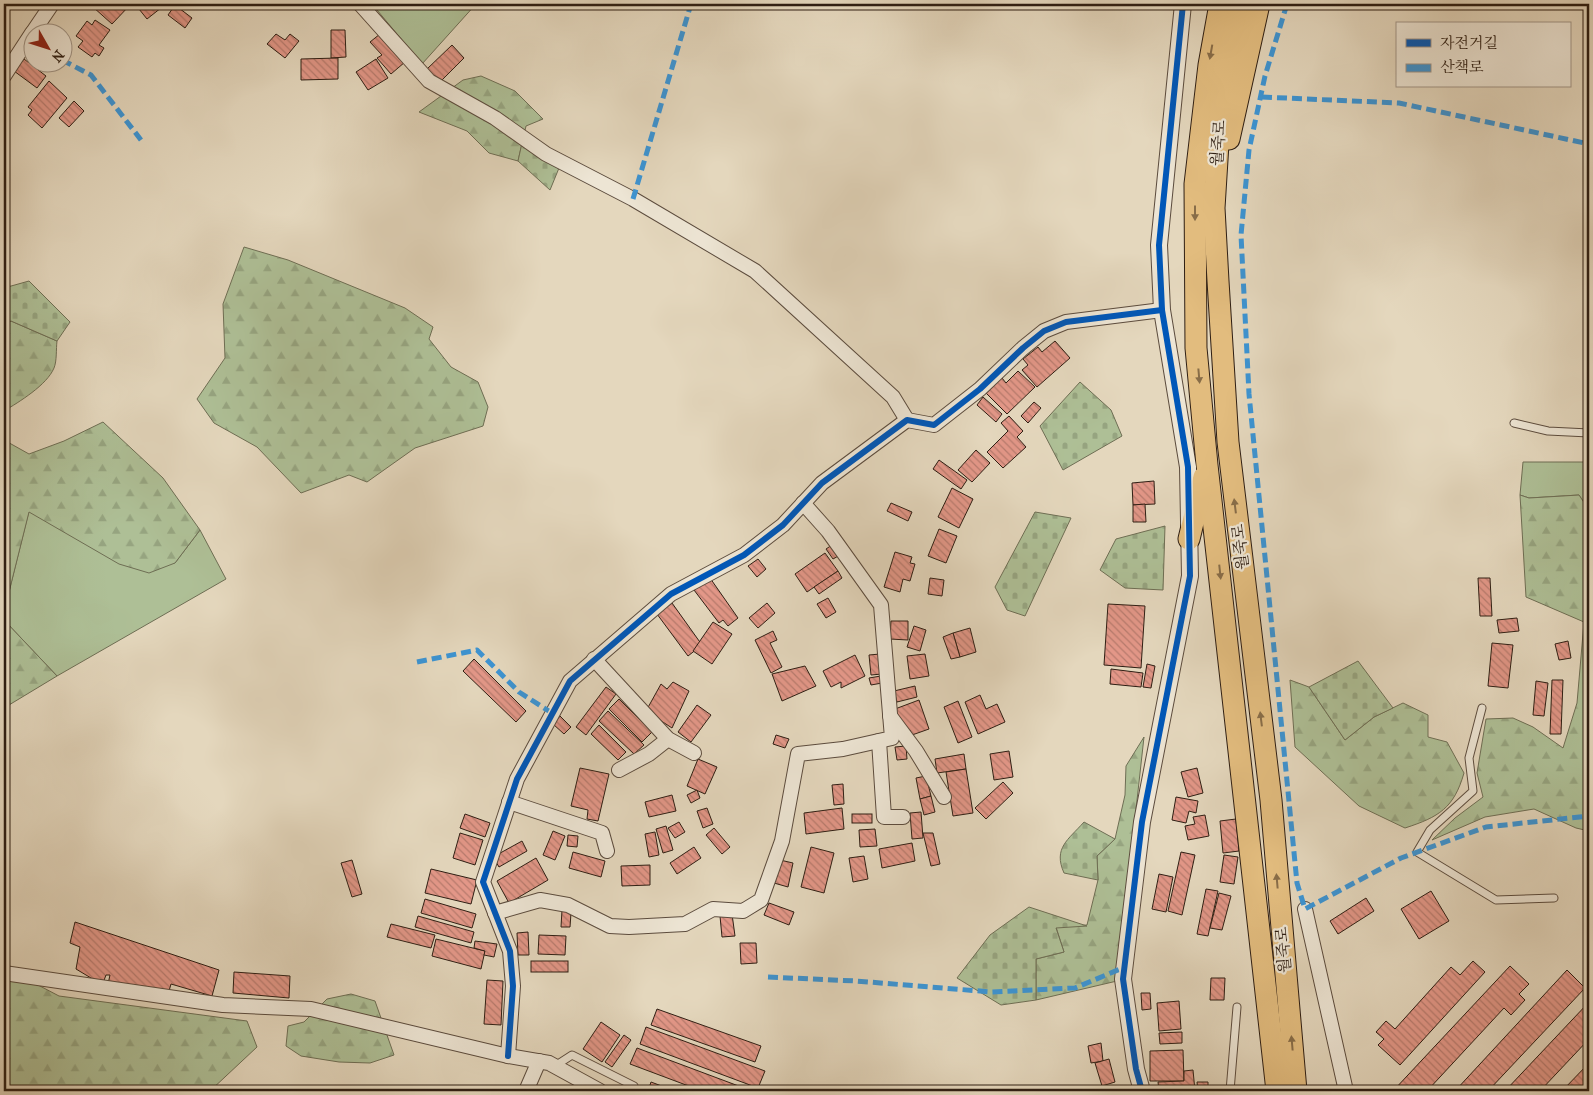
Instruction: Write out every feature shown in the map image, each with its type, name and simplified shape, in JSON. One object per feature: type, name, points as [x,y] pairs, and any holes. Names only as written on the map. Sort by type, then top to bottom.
[{"type":"main road","name":"월죽로","points":[[1220,4],[1209,65],[1195,184],[1196,348],[1276,1091]]},
{"type":"main road","name":"월죽로","points":[[1241,4],[1222,79],[1214,208],[1228,442],[1270,800],[1296,1091]]},
{"type":"main road","points":[[1214,208],[1259,4]]},
{"type":"main road","points":[[1189,539],[1207,464]]},
{"type":"street","points":[[40,22],[52,4]]},
{"type":"street","points":[[360,4],[429,81],[495,118],[546,154],[633,199],[756,271],[894,396],[907,420]]},
{"type":"street","points":[[1142,1091],[1136,1069],[1123,979],[1142,822],[1190,576],[1188,467],[1162,310],[1159,246],[1183,4]]},
{"type":"street","points":[[4,76],[22,49]]},
{"type":"street","points":[[508,1056],[512,986],[510,951],[483,882],[517,779],[540,732],[570,681],[671,594],[744,555],[783,525],[822,483],[907,420],[934,425],[980,389],[1022,348],[1044,331],[1066,322],[1162,310]]},
{"type":"street","points":[[495,913],[540,900],[568,905],[610,926],[629,928],[685,924],[713,909],[743,911],[761,900],[782,841],[798,754],[844,749],[892,738],[881,605],[828,531],[803,503]]},
{"type":"street","points":[[594,659],[668,739],[694,753]]},
{"type":"street","points":[[889,715],[916,751],[944,798]]},
{"type":"street","points":[[619,770],[649,754],[668,739]]},
{"type":"street","points":[[879,741],[884,817],[903,817]]},
{"type":"street","points":[[510,802],[602,833],[607,852]]},
{"type":"street","points":[[1305,909],[1346,1091]]},
{"type":"street","points":[[4,973],[223,1005],[311,1009],[508,1056],[539,1061],[555,1066],[600,1091]]},
{"type":"street","points":[[526,1091],[539,1061]]},
{"type":"lane","points":[[1514,423],[1548,431],[1589,432]]},
{"type":"lane","points":[[1482,708],[1469,758],[1473,791],[1430,830],[1417,852],[1496,900],[1554,898]]},
{"type":"lane","points":[[1230,1091],[1237,1007]]},
{"type":"lane","points":[[555,1066],[572,1054],[634,1086]]},
{"type":"green space","points":[[372,4],[476,4],[422,64]]},
{"type":"green space","points":[[481,76],[515,91],[543,119],[526,126],[518,161],[489,153],[467,131],[419,112],[463,80]]},
{"type":"green space","points":[[522,143],[559,168],[550,190],[518,161]]},
{"type":"green space","points":[[244,247],[288,260],[405,308],[433,327],[429,339],[451,367],[478,382],[488,407],[483,426],[415,448],[367,482],[349,475],[301,493],[257,447],[214,423],[197,399],[225,358],[223,304]]},
{"type":"green space","points":[[29,281],[70,322],[57,341],[11,321],[4,324],[4,288]]},
{"type":"green space","points":[[11,321],[57,341],[56,358],[54,368],[45,381],[32,393],[4,411],[4,324]]},
{"type":"green space","points":[[1080,382],[1111,410],[1122,436],[1063,470],[1040,426]]},
{"type":"green space","points":[[103,422],[163,478],[200,530],[175,563],[149,573],[119,564],[29,512],[4,612],[4,440],[29,454],[64,441]]},
{"type":"green space","points":[[1523,462],[1589,462],[1589,510],[1579,495],[1529,498],[1520,495]]},
{"type":"green space","points":[[1520,495],[1529,498],[1579,495],[1589,510],[1589,831],[1576,828],[1534,809],[1485,817],[1432,840],[1455,818],[1483,797],[1477,773],[1486,719],[1513,718],[1533,727],[1563,748],[1577,703],[1584,622],[1526,597]]},
{"type":"green space","points":[[29,511],[175,563],[200,530],[226,579],[57,676],[4,620],[4,612]]},
{"type":"green space","points":[[1035,512],[1071,518],[1025,616],[1007,610],[995,587]]},
{"type":"green space","points":[[1165,526],[1163,590],[1125,588],[1100,570],[1116,539]]},
{"type":"green space","points":[[4,620],[57,676],[4,708]]},
{"type":"green space","points":[[1358,661],[1393,708],[1374,717],[1345,740],[1309,687]]},
{"type":"green space","points":[[1290,680],[1309,687],[1345,740],[1374,717],[1403,703],[1428,715],[1428,737],[1447,742],[1464,773],[1450,803],[1427,820],[1405,828],[1359,806],[1295,747]]},
{"type":"green space","points":[[1144,737],[1117,981],[1036,1000],[1036,959],[1064,952],[1056,927],[1087,925],[1098,880],[1097,856],[1115,839],[1125,795],[1126,766]]},
{"type":"green space","points":[[1084,822],[1115,839],[1097,856],[1098,880],[1064,873],[1061,864],[1060,857],[1064,845]]},
{"type":"green space","points":[[1029,907],[1087,926],[1056,928],[1064,952],[1036,959],[1036,1000],[1001,1005],[957,978],[990,935]]},
{"type":"green space","points":[[4,974],[19,975],[59,996],[247,1021],[257,1047],[210,1091],[4,1091]]},
{"type":"green space","points":[[351,994],[375,1001],[394,1055],[370,1063],[339,1062],[301,1056],[286,1046],[288,1026],[304,1022],[327,999]]},
{"type":"building","points":[[96,4],[130,5],[112,24],[93,7]]},
{"type":"building","points":[[135,4],[166,4],[147,19]]},
{"type":"building","points":[[175,5],[192,18],[185,28],[168,15]]},
{"type":"building","points":[[95,20],[110,30],[99,45],[104,48],[99,56],[95,53],[92,57],[78,47],[83,41],[76,36],[87,21],[92,25]]},
{"type":"building","points":[[331,30],[345,30],[346,57],[331,58]]},
{"type":"building","points":[[276,34],[285,40],[290,34],[299,41],[285,58],[267,44]]},
{"type":"building","points":[[380,34],[405,62],[391,74],[377,58],[382,55],[370,42]]},
{"type":"building","points":[[452,45],[464,58],[440,82],[427,69]]},
{"type":"building","points":[[338,58],[338,79],[301,80],[301,59]]},
{"type":"building","points":[[376,59],[388,78],[368,90],[356,72]]},
{"type":"building","points":[[22,61],[22,72],[41,72],[46,76],[37,88],[14,71]]},
{"type":"building","points":[[49,81],[67,98],[42,128],[28,115],[32,110],[28,107]]},
{"type":"building","points":[[74,101],[84,111],[69,127],[59,118]]},
{"type":"building","points":[[1055,341],[1070,358],[1037,387],[1022,370],[1028,365],[1023,359],[1038,347],[1042,352]]},
{"type":"building","points":[[1018,371],[1035,387],[1007,414],[986,393],[1002,378],[1006,383]]},
{"type":"building","points":[[983,397],[1002,414],[996,422],[977,405]]},
{"type":"building","points":[[1034,402],[1041,408],[1028,423],[1021,416]]},
{"type":"building","points":[[1009,416],[1023,431],[1017,437],[1026,447],[1003,468],[987,452],[1008,431],[1001,423]]},
{"type":"building","points":[[976,450],[990,463],[972,482],[958,470]]},
{"type":"building","points":[[939,460],[967,480],[961,489],[933,469]]},
{"type":"building","points":[[1154,481],[1155,504],[1133,505],[1132,483]]},
{"type":"building","points":[[952,488],[973,499],[959,528],[938,517]]},
{"type":"building","points":[[891,503],[912,512],[908,521],[887,511]]},
{"type":"building","points":[[1145,504],[1146,522],[1133,522],[1133,505]]},
{"type":"building","points":[[939,529],[957,536],[946,563],[928,556]]},
{"type":"building","points":[[832,545],[840,555],[833,559],[826,549]]},
{"type":"building","points":[[895,552],[912,557],[910,563],[915,564],[910,581],[903,579],[900,592],[884,587]]},
{"type":"building","points":[[825,553],[838,571],[807,592],[795,574]]},
{"type":"building","points":[[758,559],[766,569],[757,577],[748,566]]},
{"type":"building","points":[[838,571],[842,578],[819,594],[814,587]]},
{"type":"building","points":[[710,578],[738,618],[728,626],[723,620],[719,623],[694,590]]},
{"type":"building","points":[[930,578],[944,580],[942,596],[928,594]]},
{"type":"building","points":[[1478,578],[1490,578],[1492,616],[1480,616]]},
{"type":"building","points":[[828,598],[836,612],[826,618],[817,604]]},
{"type":"building","points":[[672,603],[702,645],[688,656],[657,614]]},
{"type":"building","points":[[767,603],[775,613],[758,628],[749,618]]},
{"type":"building","points":[[1108,604],[1145,606],[1141,668],[1104,665]]},
{"type":"building","points":[[1517,618],[1519,631],[1499,633],[1497,620]]},
{"type":"building","points":[[891,621],[908,621],[908,640],[890,639]]},
{"type":"building","points":[[713,622],[732,634],[712,664],[693,651]]},
{"type":"building","points":[[914,626],[926,630],[920,651],[907,647]]},
{"type":"building","points":[[970,628],[976,652],[960,657],[953,633]]},
{"type":"building","points":[[773,631],[777,640],[770,643],[782,667],[771,673],[755,640]]},
{"type":"building","points":[[953,633],[960,657],[951,659],[943,637]]},
{"type":"building","points":[[1568,641],[1571,658],[1559,660],[1555,644]]},
{"type":"building","points":[[1492,643],[1513,645],[1508,688],[1488,686]]},
{"type":"building","points":[[880,654],[882,674],[871,675],[869,655]]},
{"type":"building","points":[[925,654],[929,676],[910,679],[907,656]]},
{"type":"building","points":[[855,655],[865,676],[841,688],[841,682],[831,687],[823,671]]},
{"type":"building","points":[[474,659],[526,711],[516,722],[463,671]]},
{"type":"building","points":[[1147,664],[1155,666],[1151,688],[1143,687]]},
{"type":"building","points":[[805,666],[816,686],[782,701],[772,674]]},
{"type":"building","points":[[1111,669],[1143,673],[1141,687],[1110,684]]},
{"type":"building","points":[[881,676],[882,683],[871,685],[869,678]]},
{"type":"building","points":[[1552,680],[1563,680],[1561,734],[1550,734]]},
{"type":"building","points":[[1536,681],[1548,683],[1544,716],[1533,715]]},
{"type":"building","points":[[673,682],[689,691],[672,728],[646,711],[661,684],[667,689]]},
{"type":"building","points":[[915,686],[917,697],[897,702],[894,691]]},
{"type":"building","points":[[606,687],[616,694],[586,735],[576,727]]},
{"type":"building","points":[[980,695],[986,709],[997,704],[1005,722],[978,734],[965,702]]},
{"type":"building","points":[[619,699],[652,732],[642,742],[609,709]]},
{"type":"building","points":[[919,700],[929,729],[912,735],[910,730],[904,733],[895,709]]},
{"type":"building","points":[[958,701],[972,737],[958,743],[944,707]]},
{"type":"building","points":[[697,705],[711,715],[691,742],[678,732]]},
{"type":"building","points":[[608,711],[644,745],[634,754],[599,721]]},
{"type":"building","points":[[560,716],[571,727],[564,734],[553,724]]},
{"type":"building","points":[[599,725],[626,752],[618,760],[591,734]]},
{"type":"building","points":[[776,735],[789,739],[785,748],[773,744]]},
{"type":"building","points":[[906,746],[907,759],[897,760],[895,747]]},
{"type":"building","points":[[1009,751],[1013,777],[994,780],[990,754]]},
{"type":"building","points":[[964,754],[966,769],[937,773],[935,759]]},
{"type":"building","points":[[698,759],[717,767],[705,794],[687,786]]},
{"type":"building","points":[[580,768],[609,774],[598,821],[587,819],[588,810],[571,806]]},
{"type":"building","points":[[1197,768],[1203,793],[1188,797],[1181,772]]},
{"type":"building","points":[[966,769],[973,813],[953,816],[946,772]]},
{"type":"building","points":[[926,776],[931,796],[920,799],[916,778]]},
{"type":"building","points":[[1003,782],[1013,793],[986,819],[975,808]]},
{"type":"building","points":[[843,784],[844,804],[834,805],[832,785]]},
{"type":"building","points":[[697,790],[700,798],[691,803],[687,795]]},
{"type":"building","points":[[672,795],[676,811],[649,817],[645,802]]},
{"type":"building","points":[[931,796],[935,812],[924,815],[920,799]]},
{"type":"building","points":[[1176,797],[1198,801],[1196,813],[1189,811],[1186,823],[1172,820]]},
{"type":"building","points":[[707,808],[713,824],[703,828],[697,811]]},
{"type":"building","points":[[842,808],[844,829],[806,834],[804,813]]},
{"type":"building","points":[[921,812],[923,838],[912,839],[910,813]]},
{"type":"building","points":[[465,814],[490,823],[485,837],[460,828]]},
{"type":"building","points":[[852,814],[872,814],[872,823],[852,823]]},
{"type":"building","points":[[1205,815],[1209,836],[1188,840],[1185,826],[1195,824],[1193,817]]},
{"type":"building","points":[[1236,819],[1239,851],[1223,853],[1220,821]]},
{"type":"building","points":[[679,822],[685,832],[675,838],[668,828]]},
{"type":"building","points":[[666,826],[673,850],[663,853],[656,829]]},
{"type":"building","points":[[714,828],[730,847],[722,854],[706,835]]},
{"type":"building","points":[[875,829],[877,846],[860,847],[859,830]]},
{"type":"building","points":[[553,831],[565,836],[555,860],[543,855]]},
{"type":"building","points":[[655,832],[659,855],[649,857],[645,834]]},
{"type":"building","points":[[460,833],[483,840],[475,865],[453,858]]},
{"type":"building","points":[[923,833],[933,833],[940,864],[931,866]]},
{"type":"building","points":[[568,835],[578,836],[577,847],[567,846]]},
{"type":"building","points":[[522,841],[527,851],[499,867],[493,857]]},
{"type":"building","points":[[912,843],[915,861],[882,868],[879,849]]},
{"type":"building","points":[[694,847],[701,858],[677,874],[670,863]]},
{"type":"building","points":[[811,847],[834,853],[824,893],[801,887]]},
{"type":"building","points":[[573,852],[605,861],[601,877],[569,868]]},
{"type":"building","points":[[1181,852],[1195,855],[1182,915],[1168,911]]},
{"type":"building","points":[[1224,855],[1238,857],[1234,884],[1220,882]]},
{"type":"building","points":[[864,856],[868,879],[853,882],[849,858]]},
{"type":"building","points":[[536,858],[548,880],[509,903],[497,881]]},
{"type":"building","points":[[352,860],[362,894],[352,897],[341,863]]},
{"type":"building","points":[[780,860],[793,863],[788,887],[774,883]]},
{"type":"building","points":[[650,865],[650,885],[622,886],[621,866]]},
{"type":"building","points":[[431,869],[477,880],[471,904],[425,893]]},
{"type":"building","points":[[1159,874],[1173,877],[1166,912],[1152,909]]},
{"type":"building","points":[[1206,889],[1218,891],[1208,936],[1197,934]]},
{"type":"building","points":[[1431,891],[1449,921],[1419,939],[1401,909]]},
{"type":"building","points":[[1219,893],[1231,896],[1222,930],[1210,928]]},
{"type":"building","points":[[1366,898],[1374,911],[1338,934],[1330,921]]},
{"type":"building","points":[[425,899],[476,914],[472,928],[421,913]]},
{"type":"building","points":[[769,903],[794,912],[789,925],[764,915]]},
{"type":"building","points":[[562,910],[571,913],[570,927],[561,927]]},
{"type":"building","points":[[732,914],[735,936],[722,937],[720,916]]},
{"type":"building","points":[[418,916],[474,932],[471,943],[415,927]]},
{"type":"building","points":[[75,922],[219,970],[212,996],[171,984],[169,991],[108,984],[110,975],[106,975],[103,983],[96,981],[76,969],[80,947],[70,943]]},
{"type":"building","points":[[391,924],[435,935],[431,948],[387,937]]},
{"type":"building","points":[[528,932],[529,955],[518,955],[517,933]]},
{"type":"building","points":[[539,935],[566,936],[565,955],[538,954]]},
{"type":"building","points":[[436,939],[485,951],[481,969],[432,956]]},
{"type":"building","points":[[475,941],[497,944],[494,957],[484,955],[485,951],[474,948]]},
{"type":"building","points":[[740,943],[756,943],[757,963],[741,964]]},
{"type":"building","points":[[531,961],[568,961],[568,972],[531,972]]},
{"type":"building","points":[[1473,961],[1485,972],[1400,1065],[1378,1045],[1384,1039],[1376,1032],[1386,1021],[1395,1029],[1451,967],[1460,975]]},
{"type":"building","points":[[1510,966],[1529,984],[1519,994],[1525,1000],[1511,1015],[1504,1008],[1427,1091],[1393,1091]]},
{"type":"building","points":[[1567,970],[1585,988],[1488,1091],[1455,1091]]},
{"type":"building","points":[[234,972],[290,976],[289,998],[233,993]]},
{"type":"building","points":[[1211,978],[1225,978],[1224,1000],[1210,1000]]},
{"type":"building","points":[[487,980],[503,981],[501,1025],[484,1024]]},
{"type":"building","points":[[1141,993],[1150,993],[1151,1009],[1142,1010]]},
{"type":"building","points":[[1179,1001],[1181,1029],[1159,1031],[1157,1003]]},
{"type":"building","points":[[1589,1002],[1589,1039],[1540,1091],[1505,1091]]},
{"type":"building","points":[[657,1009],[761,1046],[755,1062],[651,1025]]},
{"type":"building","points":[[601,1022],[620,1035],[602,1062],[583,1049]]},
{"type":"building","points":[[646,1027],[765,1071],[758,1088],[640,1044]]},
{"type":"building","points":[[1182,1032],[1182,1043],[1160,1044],[1159,1033]]},
{"type":"building","points":[[624,1035],[631,1040],[612,1067],[605,1062]]},
{"type":"building","points":[[1101,1043],[1103,1061],[1091,1063],[1088,1046]]},
{"type":"building","points":[[637,1048],[752,1091],[702,1091],[630,1064]]},
{"type":"building","points":[[1183,1050],[1184,1081],[1150,1081],[1150,1051]]},
{"type":"building","points":[[1109,1059],[1115,1082],[1102,1086],[1095,1063]]},
{"type":"building","points":[[1589,1063],[1589,1091],[1562,1091]]},
{"type":"building","points":[[1193,1070],[1195,1091],[1159,1091],[1158,1082],[1184,1081],[1184,1071]]},
{"type":"building","points":[[651,1082],[675,1091],[648,1091]]},
{"type":"building","points":[[1197,1082],[1208,1082],[1208,1091],[1198,1091]]},
{"type":"marked path","points":[[633,199],[691,4]]},
{"type":"marked path","points":[[1287,4],[1265,76],[1249,150],[1241,235],[1249,394],[1297,883],[1305,909],[1401,858],[1486,827],[1589,816]]},
{"type":"marked path","points":[[72,65],[91,75],[141,140]]},
{"type":"marked path","points":[[1262,97],[1399,103],[1589,144]]},
{"type":"marked path","points":[[417,662],[477,650],[519,692],[552,713]]},
{"type":"marked path","points":[[768,977],[856,981],[992,992],[1075,988],[1125,967]]},
{"type":"cycle path","points":[[1142,1091],[1136,1069],[1123,979],[1142,822],[1190,576],[1188,467],[1162,310],[1159,245],[1183,4]]},
{"type":"cycle path","points":[[508,1056],[513,986],[510,951],[483,882],[517,779],[570,681],[671,594],[744,555],[783,525],[822,483],[907,420],[934,425],[980,389],[1023,348],[1044,331],[1066,322],[1162,310]]}]
